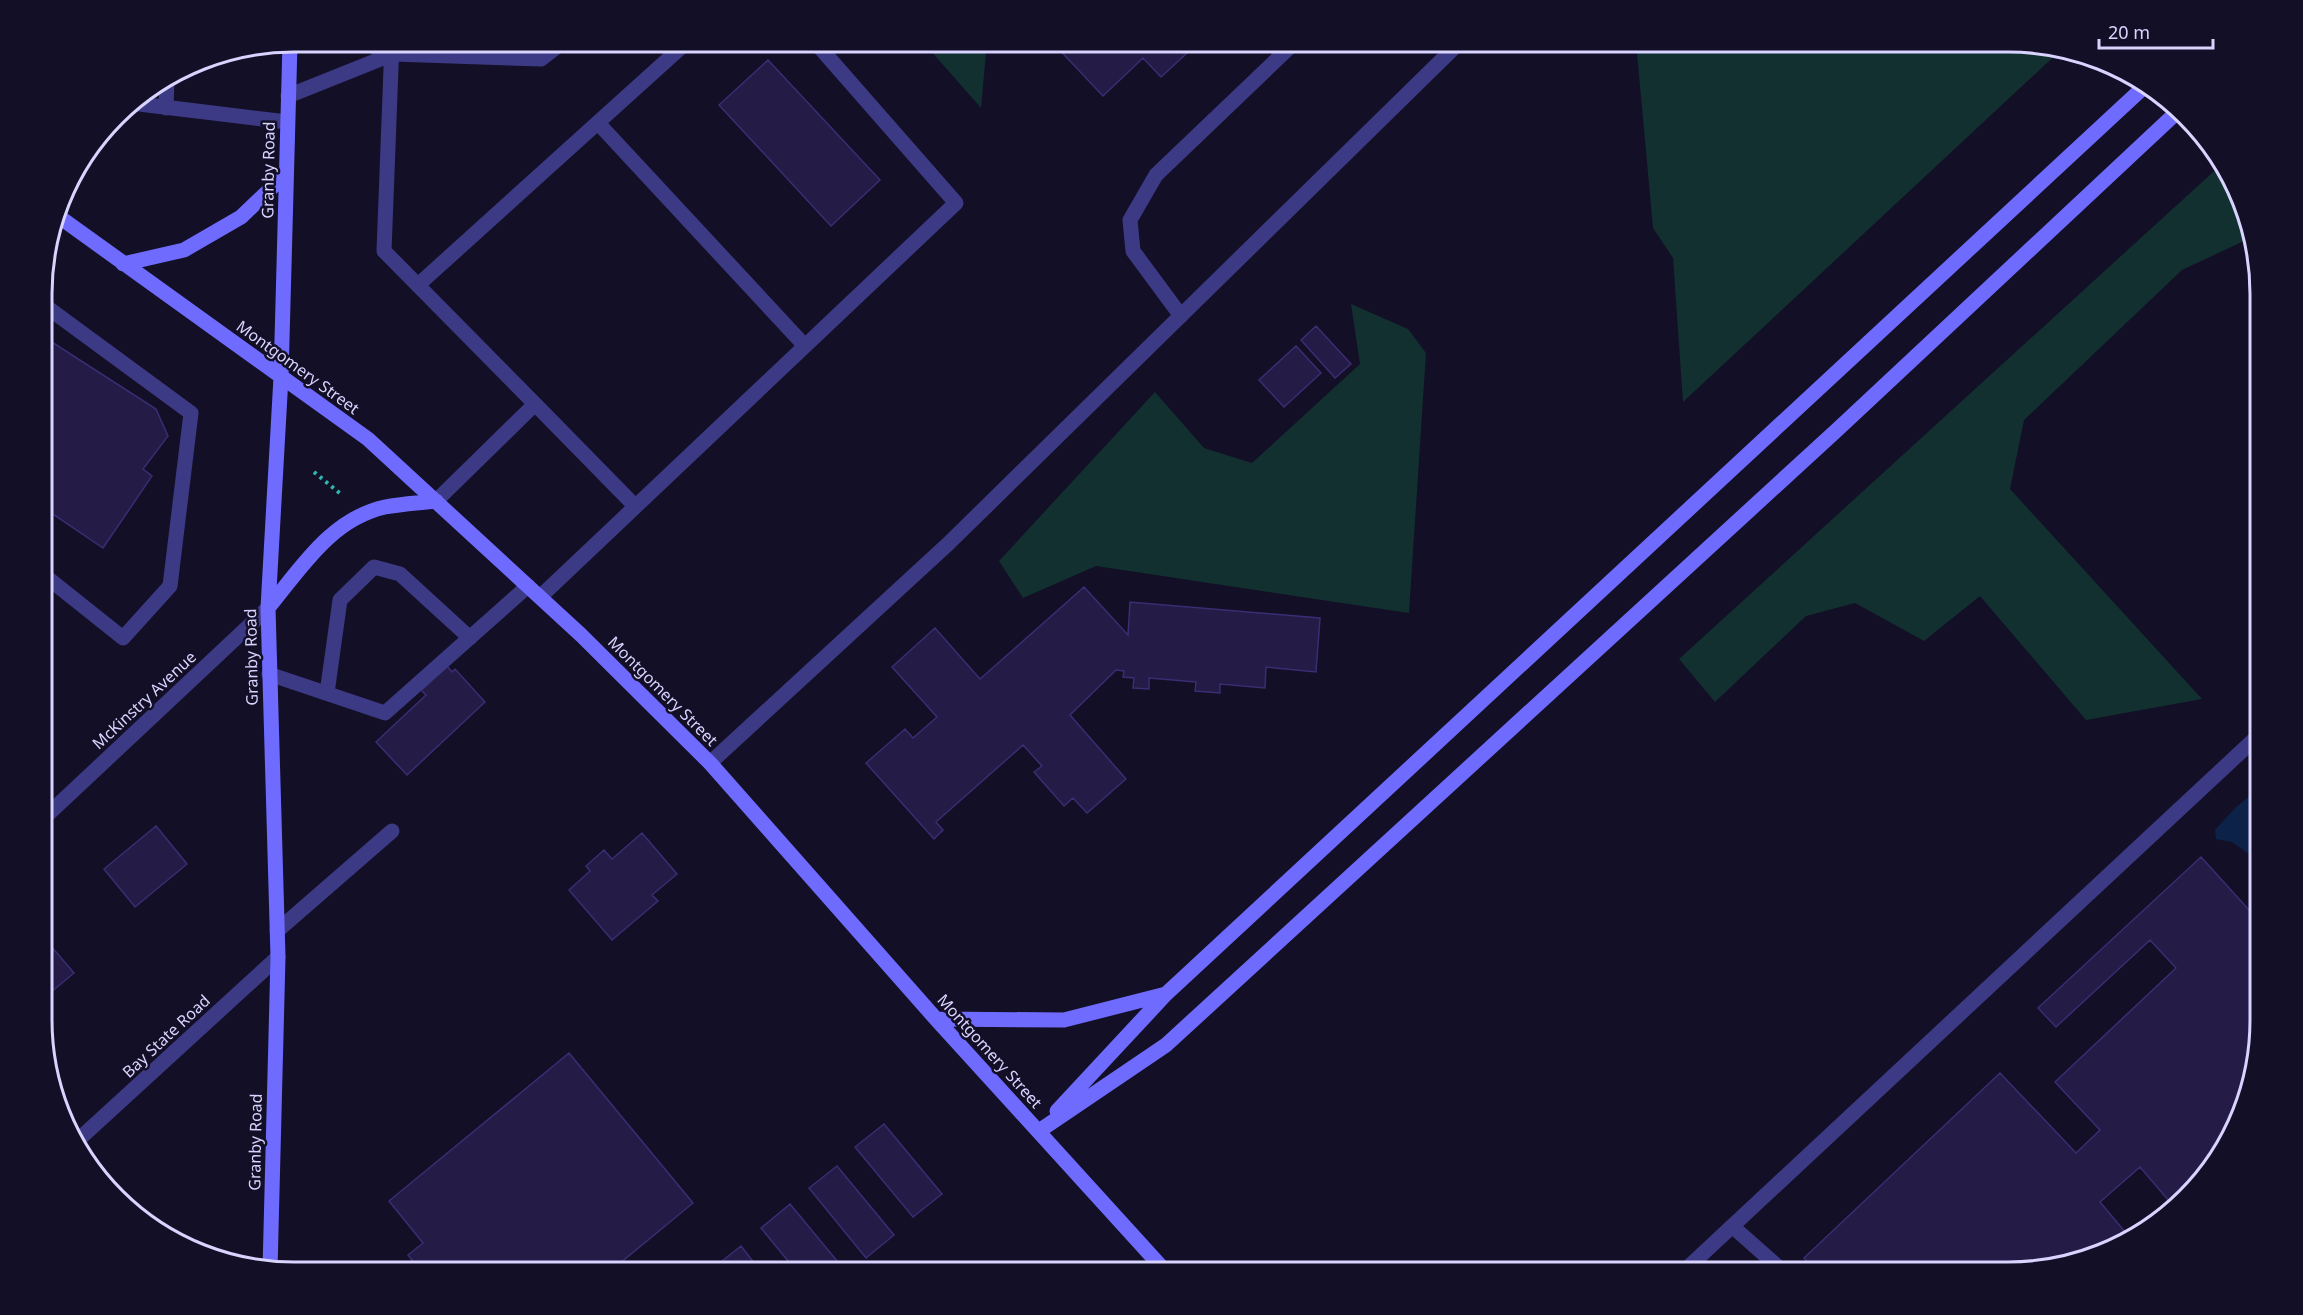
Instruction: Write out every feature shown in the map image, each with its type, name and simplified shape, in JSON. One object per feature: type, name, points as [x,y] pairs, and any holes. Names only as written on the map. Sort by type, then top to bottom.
[{"type":"main road","name":"Granby Road","points":[[270,1261],[278,957],[268,608],[281,377],[290,52]]},
{"type":"main road","points":[[1039,1131],[1166,994],[2140,91]]},
{"type":"main road","points":[[1039,1131],[1166,1046],[1838,429],[2172,117]]},
{"type":"main road","points":[[123,264],[184,250],[241,217],[286,174]]},
{"type":"main road","name":"Montgomery Street","points":[[64,220],[368,440],[534,591],[710,764],[936,1019],[1157,1262]]},
{"type":"main road","points":[[268,608],[326,538],[352,520],[383,508],[436,501]]},
{"type":"main road","points":[[936,1019],[1064,1020],[1166,994]]},
{"type":"street","points":[[288,96],[383,52]]},
{"type":"street","points":[[392,52],[384,251],[635,506]]},
{"type":"street","points":[[446,52],[541,59],[550,52]]},
{"type":"street","points":[[418,285],[676,52]]},
{"type":"street","points":[[269,674],[385,713],[470,638],[534,591],[635,506],[956,203],[824,52]]},
{"type":"street","points":[[1181,316],[1133,251],[1130,220],[1156,175],[1285,52]]},
{"type":"street","points":[[710,764],[949,543],[1450,52]]},
{"type":"street","points":[[166,108],[167,89]]},
{"type":"street","points":[[145,105],[287,122]]},
{"type":"street","points":[[598,123],[805,346]]},
{"type":"street","points":[[52,310],[191,413],[170,586],[123,638],[52,581]]},
{"type":"street","points":[[436,501],[535,404]]},
{"type":"street","points":[[327,693],[340,600],[374,567],[400,574],[470,638]]},
{"type":"street","name":"McKinstry Avenue","points":[[52,810],[268,608]]},
{"type":"street","points":[[1694,1262],[2250,743]]},
{"type":"street","points":[[277,931],[392,831]]},
{"type":"street","name":"Bay State Road","points":[[82,1136],[278,957]]},
{"type":"street","points":[[1732,1226],[1773,1262]]},
{"type":"path","points":[[314,472],[344,497]]},
{"type":"green space","points":[[932,52],[986,52],[981,108]]},
{"type":"green space","points":[[1637,52],[2008,52],[2054,57],[1683,402],[1673,258],[1653,228]]},
{"type":"green space","points":[[2216,170],[2226,187],[2244,241],[2182,270],[2024,420],[2010,489],[2202,699],[2086,720],[1980,596],[1924,641],[1855,603],[1806,616],[1715,702],[1679,659]]},
{"type":"green space","points":[[1351,304],[1408,329],[1426,353],[1409,613],[1096,566],[1023,598],[999,561],[1155,392],[1204,448],[1252,463],[1360,364]]},
{"type":"water","points":[[2250,796],[2250,855],[2232,842],[2216,839],[2215,830],[2236,807]]},
{"type":"building","points":[[1061,52],[1188,52],[1161,77],[1143,58],[1103,96]]},
{"type":"building","points":[[768,60],[880,180],[831,226],[719,105]]},
{"type":"building","points":[[1316,326],[1351,364],[1335,378],[1301,340]]},
{"type":"building","points":[[52,342],[156,409],[168,436],[143,469],[152,476],[103,548],[52,513]]},
{"type":"building","points":[[1296,346],[1321,373],[1284,407],[1259,380]]},
{"type":"building","points":[[1084,587],[1128,635],[1130,602],[1320,618],[1316,672],[1266,667],[1265,688],[1220,684],[1220,693],[1195,691],[1196,682],[1149,678],[1149,689],[1133,688],[1134,678],[1123,677],[1124,671],[1116,670],[1070,715],[1126,779],[1087,813],[1073,798],[1064,806],[1034,772],[1042,766],[1023,745],[936,822],[943,830],[934,839],[866,763],[905,729],[913,738],[937,717],[892,667],[935,628],[980,679]]},
{"type":"building","points":[[447,666],[452,672],[455,669],[485,702],[407,775],[376,742],[426,695],[421,690]]},
{"type":"building","points":[[156,826],[187,864],[135,907],[104,869]]},
{"type":"building","points":[[642,833],[677,874],[652,895],[658,901],[612,940],[569,890],[590,871],[586,866],[604,850],[612,859]]},
{"type":"building","points":[[2201,857],[2250,911],[2250,1036],[2246,1068],[2238,1098],[2226,1128],[2210,1155],[2180,1192],[2169,1201],[2140,1167],[2100,1202],[2126,1232],[2086,1250],[2056,1258],[2024,1262],[1807,1262],[1804,1258],[2000,1073],[2076,1153],[2100,1130],[2055,1082],[2176,968],[2150,940],[2056,1027],[2038,1008]]},
{"type":"building","points":[[52,947],[74,973],[52,991]]},
{"type":"building","points":[[569,1053],[693,1203],[621,1262],[413,1262],[408,1255],[423,1243],[389,1201]]},
{"type":"building","points":[[884,1124],[942,1194],[913,1217],[855,1147]]},
{"type":"building","points":[[837,1166],[894,1235],[866,1258],[809,1188]]},
{"type":"building","points":[[790,1204],[838,1262],[789,1262],[761,1228]]},
{"type":"building","points":[[741,1246],[753,1262],[721,1262]]}]
